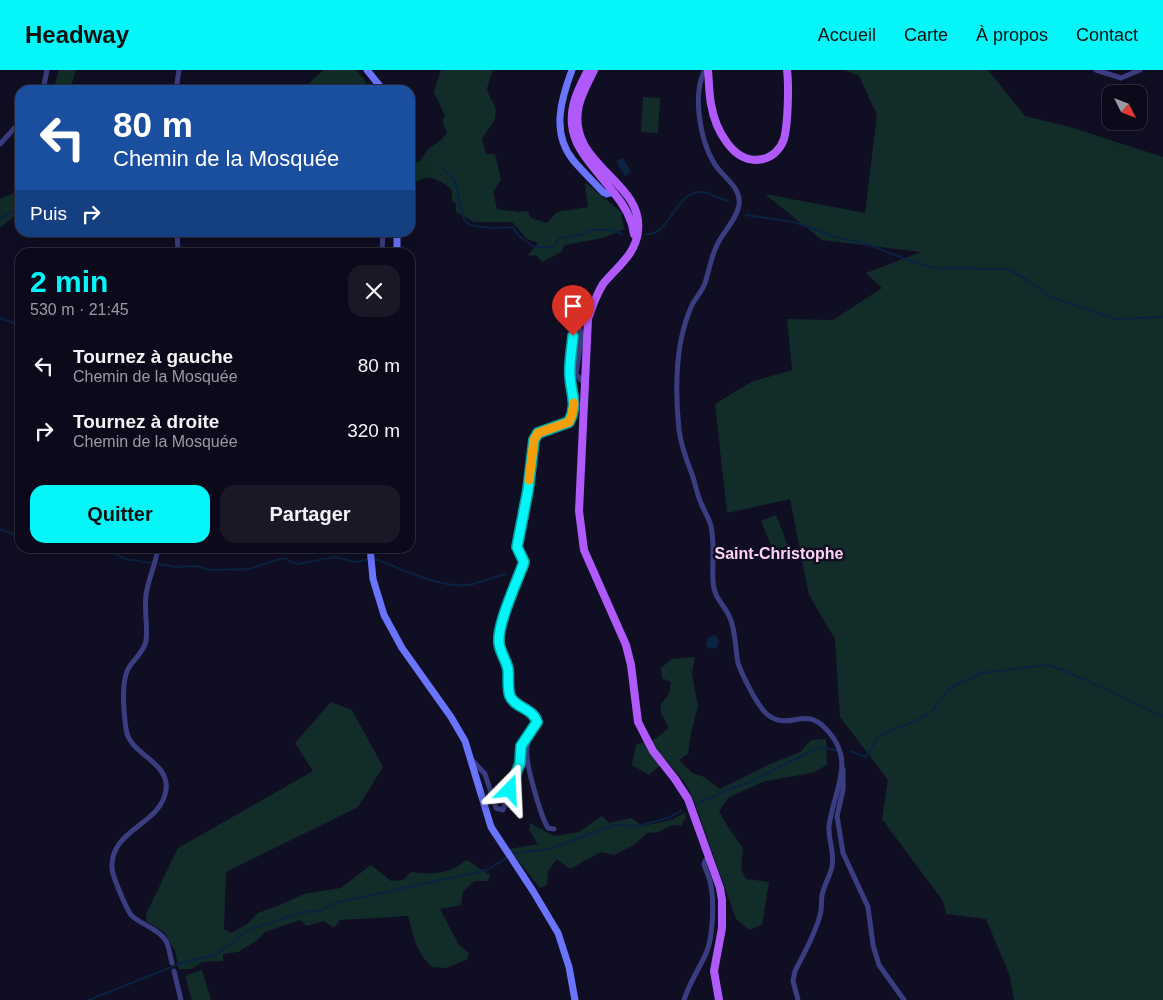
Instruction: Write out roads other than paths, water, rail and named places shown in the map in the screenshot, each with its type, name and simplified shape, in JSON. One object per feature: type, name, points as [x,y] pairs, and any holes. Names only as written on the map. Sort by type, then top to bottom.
[{"type":"main road","points":[[367,70],[378,85]]},
{"type":"main road","points":[[572,70],[560,110],[563,139],[572,160],[606,194],[614,192],[621,195],[638,222]]},
{"type":"main road","points":[[588,70],[572,111],[572,131],[580,151],[623,204],[631,220],[635,241]]},
{"type":"main road","points":[[594,70],[579,106],[579,135],[589,153],[633,205],[638,222],[638,231],[629,256],[603,285],[592,305],[588,319],[579,511],[584,550],[626,645],[631,665],[638,722],[653,751],[683,790],[720,888],[722,928],[714,970],[718,1000]]},
{"type":"main road","points":[[706,70],[711,105],[721,132],[737,154],[755,160],[770,156],[776,152],[784,139],[787,70]]},
{"type":"main road","points":[[373,79],[375,85]]},
{"type":"main road","points":[[613,180],[614,192]]},
{"type":"main road","points":[[370,553],[376,595],[391,630],[458,727],[471,760],[492,828],[533,890],[558,933],[569,967],[575,1000]]},
{"type":"street","points":[[44,85],[48,70]]},
{"type":"street","points":[[177,85],[180,70]]},
{"type":"street","points":[[706,70],[702,75],[699,93],[701,133],[714,165],[733,184],[740,203],[710,261],[704,287],[692,305],[680,342],[676,386],[679,433],[684,454],[711,524],[714,550],[713,584],[719,601],[729,615],[734,630],[740,670],[766,714],[777,720],[786,721],[810,718],[817,720],[835,738],[842,754],[838,791],[829,831],[833,854],[832,869],[822,896],[821,913],[795,971],[793,981],[798,1000]]},
{"type":"street","points":[[1096,70],[1121,78],[1140,70]]},
{"type":"street","points":[[0,144],[15,128]]},
{"type":"street","points":[[471,760],[485,774],[496,808],[503,810],[520,763],[521,746],[537,722],[535,715],[512,700],[509,694],[506,659],[499,645],[500,630],[524,562],[517,547],[528,490],[534,440],[538,433],[569,422],[572,415],[574,403],[570,376],[573,336],[577,324],[582,334],[576,374],[581,380],[586,381]]},
{"type":"street","points":[[157,553],[146,597],[146,642],[128,670],[124,682],[126,732],[130,741],[138,750],[159,768],[165,779],[166,789],[162,801],[155,811],[127,833],[118,843],[113,855],[112,869],[125,905],[131,915],[166,941],[172,962]]},
{"type":"street","points":[[524,739],[528,743],[526,755],[540,812],[548,828],[554,829]]},
{"type":"street","points":[[842,760],[843,790],[837,816],[843,853],[868,907],[873,945],[879,965],[904,1000]]},
{"type":"street","points":[[684,1000],[710,940],[711,884],[704,864],[705,861],[710,860]]},
{"type":"street","points":[[174,971],[182,1000]]},
{"type":"water","points":[[623,158],[631,172],[625,176],[616,161]]},
{"type":"water","points":[[713,635],[716,636],[719,642],[717,647],[712,649],[707,647],[706,643],[708,638]]},
{"type":"waterway","points":[[442,168],[455,181],[464,220],[470,225],[491,228],[513,227],[518,235],[534,247],[553,247],[559,238],[581,235],[592,230],[613,230],[622,234]]},
{"type":"waterway","points":[[646,234],[660,229],[681,203],[693,193],[704,192],[728,201]]},
{"type":"waterway","points":[[0,219],[15,210]]},
{"type":"waterway","points":[[746,215],[794,222],[835,237],[864,243],[935,268],[1007,269],[1024,278],[1051,297],[1115,319],[1163,317]]},
{"type":"waterway","points":[[0,318],[15,323]]},
{"type":"waterway","points":[[0,529],[15,535]]},
{"type":"waterway","points":[[114,553],[125,559],[151,563]]},
{"type":"waterway","points":[[159,564],[176,567],[197,566],[209,570],[249,569],[283,558],[297,564],[336,557],[355,562],[366,560]]},
{"type":"waterway","points":[[375,559],[445,584],[468,585],[506,574]]},
{"type":"waterway","points":[[850,751],[866,757],[880,735],[911,723],[932,711],[950,688],[981,673],[1047,665],[1066,671],[1163,716]]},
{"type":"waterway","points":[[697,804],[727,790],[748,783],[820,747],[838,751]]},
{"type":"waterway","points":[[89,1000],[179,964],[217,954],[248,930],[303,912],[320,911],[335,903],[487,870],[515,853],[549,849],[614,825],[637,826],[668,818],[681,811]]},
{"type":"district","name":"Saint-Christophe","points":[[779,553]]}]
